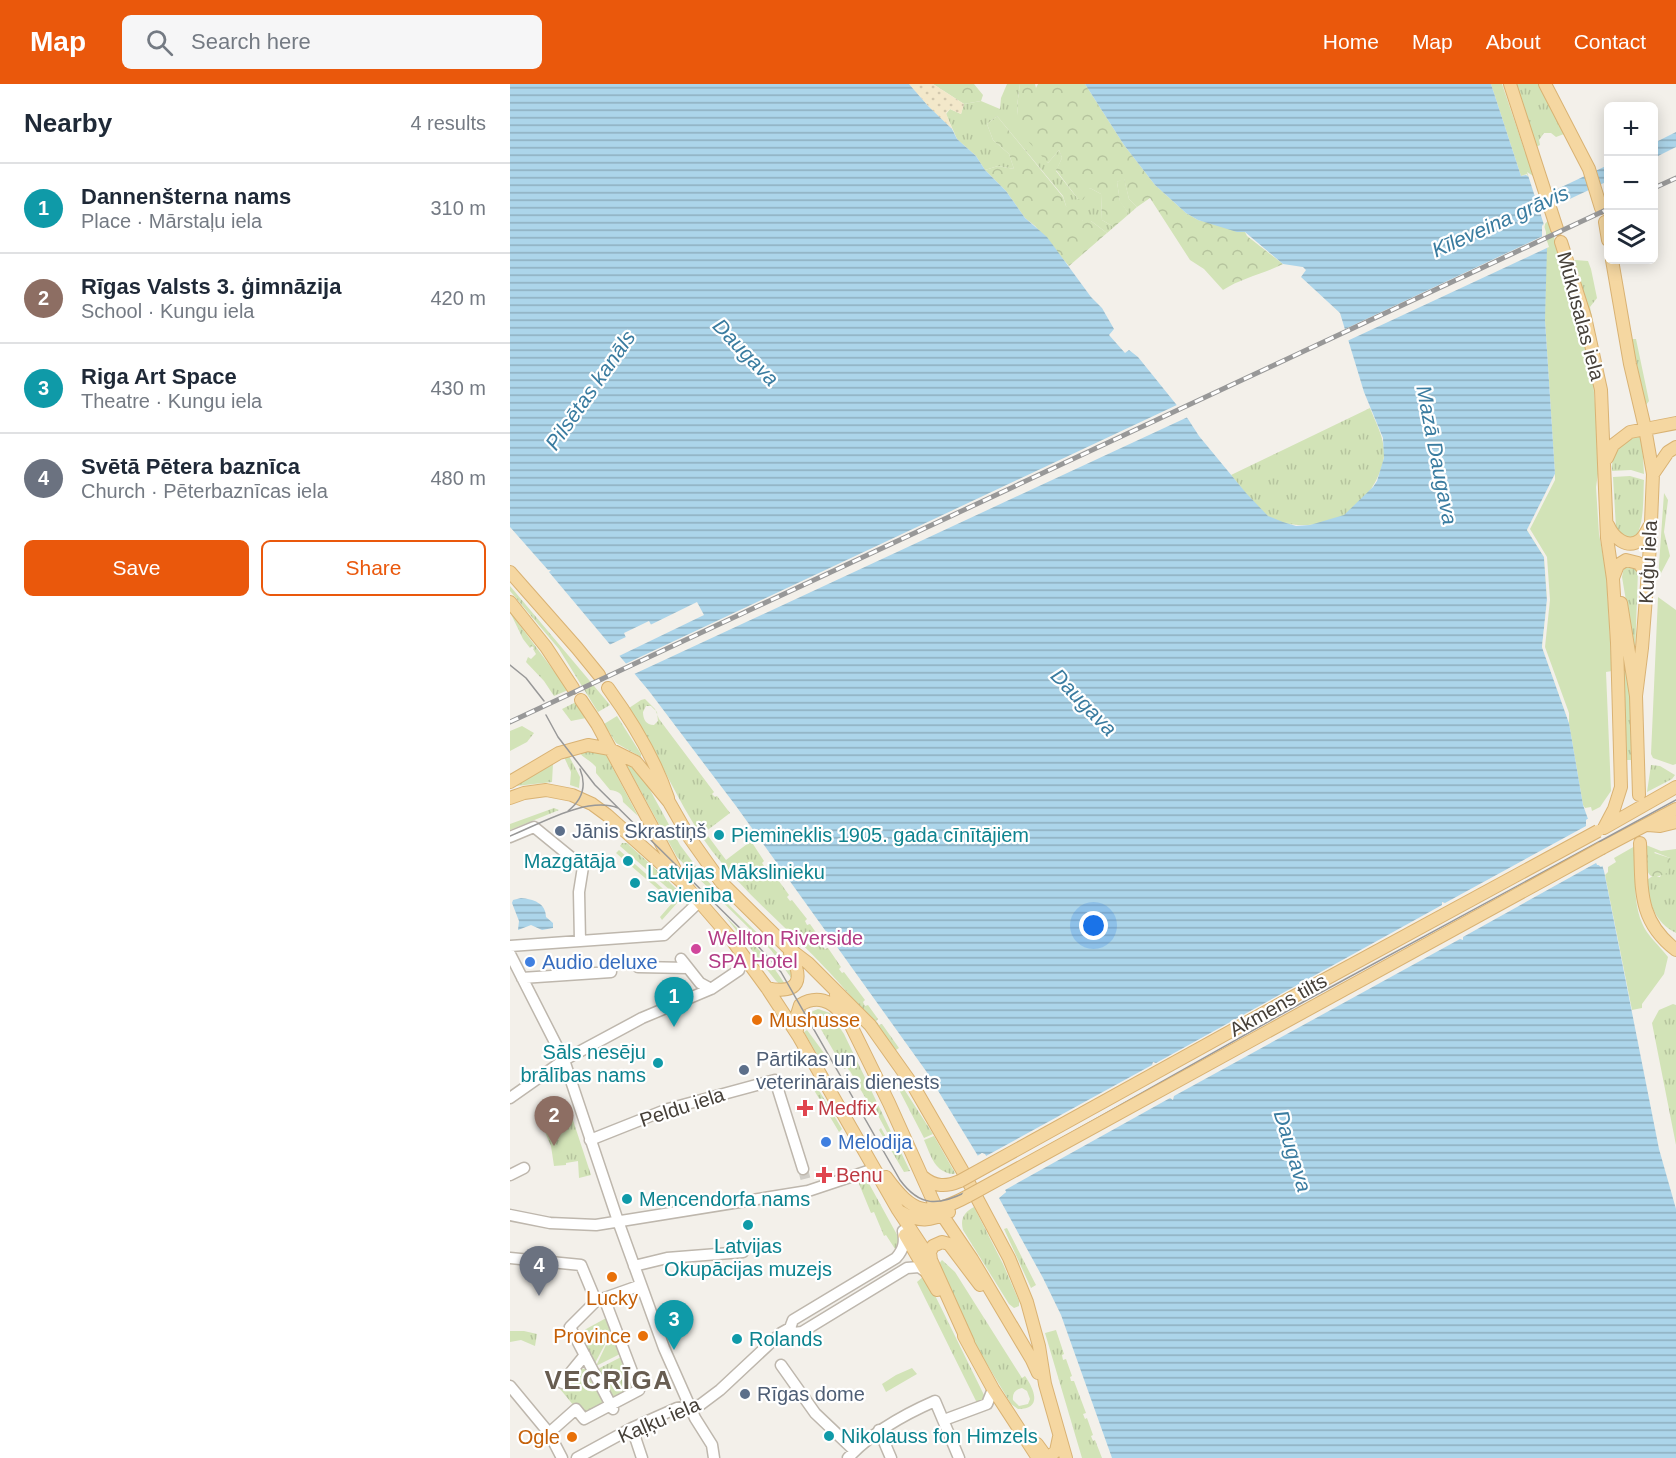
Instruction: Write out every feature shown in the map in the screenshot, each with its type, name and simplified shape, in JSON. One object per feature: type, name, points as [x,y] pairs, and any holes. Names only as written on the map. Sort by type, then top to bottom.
[{"type":"main road","name":"Mūkusalas iela","points":[[1510,84],[1585,317],[1598,372],[1605,463]]},
{"type":"main road","points":[[1545,84],[1589,169],[1601,208]]},
{"type":"main road","name":"Mūkusalas iela","points":[[1613,264],[1630,364],[1646,428]]},
{"type":"main road","points":[[1605,463],[1612,445],[1630,432],[1676,423]]},
{"type":"main road","name":"Kuģu iela","points":[[1636,696],[1648,574],[1653,474],[1646,428]]},
{"type":"main road","points":[[1653,474],[1668,452],[1676,447]]},
{"type":"main road","name":"Kuģu iela","points":[[1600,829],[1614,809],[1621,787],[1613,579],[1606,521],[1605,463]]},
{"type":"main road","points":[[1606,521],[1611,533],[1617,539],[1633,543],[1641,540],[1650,525]]},
{"type":"main road","points":[[1613,579],[1618,566],[1626,560],[1638,563],[1648,574]]},
{"type":"main road","points":[[510,572],[599,675]]},
{"type":"main road","name":"Kuģu iela","points":[[1613,579],[1621,606],[1636,696],[1639,795]]},
{"type":"main road","points":[[510,602],[546,647],[573,688]]},
{"type":"main road","points":[[608,688],[655,766],[669,802],[688,837],[721,882],[787,947],[832,986],[870,1025],[923,1101],[1009,1258],[1027,1302],[1037,1337],[1045,1384],[1066,1458]]},
{"type":"main road","points":[[581,700],[684,884]]},
{"type":"main road","points":[[510,782],[559,753],[588,745],[610,749],[636,762],[669,802]]},
{"type":"main road","name":"Akmens tilts","points":[[922,1176],[940,1186],[960,1181],[1676,787]]},
{"type":"main road","points":[[510,798],[524,793],[555,791],[580,798],[600,810],[684,884],[729,936],[799,1037],[898,1210],[993,1389],[1038,1458]]},
{"type":"main road","name":"Akmens tilts","points":[[898,1210],[910,1218],[928,1221],[1676,809]]},
{"type":"main road","points":[[1647,825],[1660,826],[1676,822]]},
{"type":"main road","points":[[1640,843],[1645,908],[1654,929],[1676,950]]},
{"type":"main road","points":[[1660,937],[1676,942]]},
{"type":"main road","points":[[767,988],[783,991],[794,986],[798,979],[799,969],[787,947]]},
{"type":"main road","points":[[832,986],[941,1212],[1007,1315],[1045,1384]]},
{"type":"main road","points":[[799,1037],[795,1022],[800,1005],[820,1000],[837,1008],[857,1038]]},
{"type":"main road","points":[[859,1143],[868,1171],[903,1231],[928,1266]]},
{"type":"main road","points":[[859,1143],[874,1157],[904,1200],[914,1206],[941,1212]]},
{"type":"main road","points":[[953,1229],[954,1214],[964,1200]]},
{"type":"main road","points":[[928,1266],[930,1251],[936,1243],[949,1244],[978,1282],[1026,1359],[1037,1371]]},
{"type":"main road","points":[[1007,1315],[1037,1337]]},
{"type":"main road","points":[[1007,1409],[1025,1427],[1046,1456],[1054,1454],[1058,1445],[1059,1432]]},
{"type":"street","points":[[510,837],[534,827],[583,867],[579,892],[580,941]]},
{"type":"street","points":[[510,946],[664,935],[700,902]]},
{"type":"street","points":[[510,954],[564,1060],[664,1348],[690,1407],[712,1445],[714,1458]]},
{"type":"street","points":[[638,967],[685,964],[700,983],[711,989]]},
{"type":"street","points":[[510,1098],[564,1060],[642,1018],[711,989],[739,970]]},
{"type":"street","points":[[522,978],[611,972]]},
{"type":"street","name":"Peldu iela","points":[[590,1140],[668,1109],[775,1080],[803,1169]]},
{"type":"street","points":[[510,1175],[524,1168]]},
{"type":"street","points":[[510,1215],[550,1223],[596,1225],[807,1186],[868,1171]]},
{"type":"street","name":"Kaļķu iela","points":[[577,1458],[632,1428],[677,1408],[700,1405],[720,1390],[781,1333],[790,1328],[793,1320],[896,1258],[902,1252],[905,1241],[903,1231]]},
{"type":"street","points":[[634,1266],[667,1258],[743,1252]]},
{"type":"street","points":[[510,1258],[581,1265],[600,1300],[639,1390],[612,1407],[584,1419],[576,1409],[549,1433]]},
{"type":"street","name":"Kaļķu iela","points":[[790,1328],[794,1333],[802,1332],[907,1268],[928,1266]]},
{"type":"street","points":[[612,1407],[570,1327],[600,1300],[641,1285]]},
{"type":"street","points":[[562,1383],[585,1355]]},
{"type":"street","points":[[781,1365],[815,1413],[852,1454],[879,1430],[935,1401],[959,1458]]},
{"type":"street","points":[[510,1386],[549,1433],[562,1458]]},
{"type":"street","points":[[944,1420],[987,1404],[993,1389]]},
{"type":"street","points":[[632,1428],[642,1458]]},
{"type":"street","points":[[879,1430],[891,1458]]},
{"type":"green space","points":[[933,84],[974,84],[983,95],[981,101],[964,104]]},
{"type":"green space","points":[[1007,84],[1020,84],[1018,115],[1048,163],[1059,150],[1062,158],[1056,171],[1078,199],[1090,188],[1101,194],[1102,220],[1114,227],[1107,233],[1091,221],[1083,221],[1066,206],[1063,196],[997,116],[987,124],[993,140],[1009,154],[1014,169],[998,166],[985,170],[976,156],[957,139],[946,114],[950,109],[961,114],[964,104],[981,101],[1000,109],[1001,98]]},
{"type":"green space","points":[[1020,84],[1035,84],[1036,88],[1038,84],[1085,84],[1124,145],[1155,185],[1186,213],[1198,220],[1245,232],[1283,264],[1223,290],[1204,269],[1190,260],[1150,198],[1137,207],[1129,199],[1124,179],[1117,182],[1120,201],[1129,214],[1114,227],[1102,220],[1101,194],[1090,188],[1083,200],[1078,199],[1056,170],[1062,158],[1059,150],[1048,163],[1015,127]]},
{"type":"green space","points":[[1491,84],[1502,84],[1558,249],[1592,370],[1600,460],[1596,487],[1599,534],[1606,571],[1612,671],[1606,672],[1611,791],[1600,807],[1592,811],[1591,807],[1585,808],[1583,805],[1569,723],[1542,647],[1547,600],[1527,530],[1555,474],[1545,320],[1546,232],[1527,174],[1521,176]]},
{"type":"green space","points":[[1516,84],[1539,84],[1564,134],[1556,137],[1551,133],[1544,133],[1539,140],[1540,145],[1536,147]]},
{"type":"green space","points":[[997,116],[1063,197],[1066,206],[1078,210],[1083,221],[1091,221],[1107,233],[1069,266],[1035,226],[1025,218],[1006,191],[985,170],[998,166],[1014,169],[1009,154],[993,140],[987,124]]},
{"type":"green space","points":[[1124,178],[1129,199],[1137,207],[1129,214],[1120,202],[1117,182]]},
{"type":"green space","points":[[1575,260],[1588,261],[1591,269],[1597,298],[1590,307],[1593,323],[1573,263]]},
{"type":"green space","points":[[1631,339],[1636,339],[1649,401],[1646,405]]},
{"type":"green space","points":[[1370,408],[1383,443],[1384,456],[1380,473],[1364,498],[1344,516],[1306,525],[1295,525],[1276,520],[1268,516],[1248,497],[1231,475]]},
{"type":"green space","points":[[1638,436],[1642,439],[1644,474],[1631,470],[1612,471],[1613,459],[1618,448],[1632,437]]},
{"type":"green space","points":[[1630,476],[1644,480],[1641,521],[1636,535],[1632,538],[1618,533],[1616,528],[1613,477]]},
{"type":"green space","points":[[1664,493],[1668,500],[1664,532],[1670,556],[1658,579]]},
{"type":"green space","points":[[1629,565],[1638,570],[1635,654],[1622,577],[1624,567]]},
{"type":"green space","points":[[510,586],[610,705],[598,712],[559,649],[510,591]]},
{"type":"green space","points":[[1658,597],[1676,610],[1676,764],[1673,765],[1653,758],[1651,754]]},
{"type":"green space","points":[[510,612],[568,690],[554,696],[544,681],[526,662],[528,657],[531,659],[536,654],[534,648],[532,646],[530,648],[523,639]]},
{"type":"green space","points":[[1622,643],[1630,687],[1633,760],[1627,760]]},
{"type":"green space","points":[[645,699],[656,711],[651,706],[646,706],[643,712],[646,721],[654,725],[658,721],[657,715],[714,792],[712,794],[717,796],[730,813],[705,832],[726,860],[751,841],[764,861],[762,863],[765,867],[768,866],[789,895],[787,897],[807,919],[805,921],[807,925],[810,924],[824,944],[822,946],[825,949],[828,948],[841,967],[839,969],[842,973],[844,972],[865,1000],[863,1002],[865,1006],[868,1005],[878,1019],[876,1021],[879,1025],[882,1024],[899,1048],[893,1052],[838,982],[754,898],[712,851],[689,817],[629,708]]},
{"type":"green space","points":[[576,702],[586,718],[571,721],[562,709]]},
{"type":"green space","points":[[617,716],[641,757],[616,743],[604,724]]},
{"type":"green space","points":[[522,726],[534,733],[527,742],[510,751],[510,731]]},
{"type":"green space","points":[[587,750],[605,753],[638,816],[623,802],[620,793],[610,790],[596,773],[596,767],[579,752]]},
{"type":"green space","points":[[569,756],[580,777],[579,788],[570,785],[571,772],[564,757]]},
{"type":"green space","points":[[628,762],[643,777],[680,845],[701,873],[727,903],[793,968],[792,979],[771,950],[677,857],[626,764]]},
{"type":"green space","points":[[553,764],[552,782],[516,786],[517,785]]},
{"type":"green space","points":[[1651,765],[1660,766],[1675,775],[1672,779],[1647,792]]},
{"type":"green space","points":[[554,808],[559,810],[510,830],[510,824]]},
{"type":"green space","points":[[622,843],[627,843],[661,874],[679,892],[688,906],[620,846]]},
{"type":"green space","points":[[1646,845],[1661,851],[1676,849],[1676,933],[1662,923],[1654,911],[1647,880],[1651,877],[1660,877],[1670,858],[1655,852],[1646,862]]},
{"type":"green space","points":[[1635,846],[1636,895],[1639,914],[1647,932],[1668,957],[1664,974],[1642,1004],[1642,1008],[1632,1010],[1605,875],[1608,867],[1616,862],[1614,858]]},
{"type":"green space","points":[[619,850],[678,902],[662,920],[660,917],[673,902],[616,853]]},
{"type":"green space","points":[[1651,852],[1670,858],[1672,863],[1667,873],[1654,878],[1648,873],[1646,862]]},
{"type":"green space","points":[[725,916],[767,958],[785,984],[781,985],[776,981]]},
{"type":"green space","points":[[1673,1004],[1676,1005],[1676,1145],[1652,1023],[1659,1010]]},
{"type":"green space","points":[[818,1009],[830,1013],[844,1034],[910,1171],[904,1172],[879,1130],[881,1128],[886,1137],[889,1136],[873,1106],[870,1106],[850,1071],[847,1068],[844,1069],[811,1012]]},
{"type":"green space","points":[[807,1030],[830,1061],[823,1065],[804,1032]]},
{"type":"green space","points":[[811,1077],[842,1129],[839,1132],[808,1080]]},
{"type":"green space","points":[[899,1083],[933,1134],[924,1138],[896,1084]]},
{"type":"green space","points":[[568,1105],[591,1175],[579,1178],[578,1161],[554,1166],[551,1146],[541,1123],[569,1112]]},
{"type":"green space","points":[[934,1136],[954,1174],[942,1171],[932,1158],[924,1140]]},
{"type":"green space","points":[[857,1179],[867,1180],[901,1242],[897,1252],[886,1235],[884,1236],[874,1212],[871,1213]]},
{"type":"green space","points":[[974,1207],[1003,1264],[1019,1306],[1014,1308],[1009,1304],[963,1230],[964,1216]]},
{"type":"green space","points":[[1007,1228],[1036,1285],[1031,1288],[1004,1229]]},
{"type":"green space","points":[[942,1260],[955,1272],[1022,1378],[1025,1376],[1034,1397],[1031,1406],[1018,1409],[1011,1404],[970,1336],[937,1266]],"holes":[[[1022,1388],[1027,1391],[1030,1399],[1028,1404],[1019,1406],[1013,1400],[1014,1393]]]},
{"type":"green space","points":[[925,1275],[984,1395],[984,1400],[978,1405],[917,1282]]},
{"type":"green space","points":[[608,1317],[613,1329],[594,1365],[577,1334]]},
{"type":"green space","points":[[1056,1330],[1064,1354],[1062,1355],[1063,1360],[1066,1359],[1072,1376],[1071,1381],[1074,1381],[1086,1413],[1083,1414],[1085,1419],[1087,1418],[1093,1435],[1091,1436],[1102,1458],[1082,1458],[1045,1333]]},
{"type":"green space","points":[[510,1331],[537,1334],[535,1346],[521,1340],[510,1342]]},
{"type":"green space","points":[[615,1336],[622,1353],[596,1366],[607,1343]]},
{"type":"green space","points":[[623,1356],[636,1389],[612,1402],[596,1370]]},
{"type":"green space","points":[[578,1368],[591,1370],[609,1404],[584,1418],[560,1389]]},
{"type":"green space","points":[[912,1368],[917,1374],[886,1392],[882,1384]]},
{"type":"sand","points":[[909,84],[933,84],[964,104],[961,114],[950,109],[946,113],[952,129],[928,106]]},
{"type":"water","points":[[510,84],[909,84],[952,129],[957,139],[976,156],[985,170],[1006,191],[1025,218],[1047,237],[1091,297],[1102,308],[1114,329],[1109,335],[1125,353],[1129,350],[1138,357],[1246,493],[1268,516],[1296,526],[1310,525],[1344,515],[1373,487],[1384,458],[1383,438],[1364,392],[1340,313],[1301,277],[1306,270],[1303,267],[1283,264],[1245,232],[1237,232],[1198,220],[1186,213],[1155,185],[1124,145],[1085,84],[1491,84],[1521,176],[1526,175],[1551,192],[1604,167],[1604,183],[1557,205],[1542,226],[1542,237],[1547,248],[1545,320],[1555,474],[1527,530],[1544,557],[1547,600],[1542,647],[1569,723],[1583,805],[1588,819],[1586,826],[1597,865],[1602,865],[1604,871],[1659,1149],[1676,1209],[1676,1458],[1112,1458],[1061,1315],[999,1198],[1006,1192],[985,1154],[978,1156],[926,1071],[736,806],[649,691],[549,572],[551,570],[548,570],[510,527]],"holes":[[[649,621],[657,636],[631,649],[624,633]]]},
{"type":"water","points":[[1676,132],[1676,147],[1658,156],[1658,141]]},
{"type":"water","points":[[521,898],[541,905],[546,917],[553,923],[553,928],[542,930],[531,925],[518,930],[519,921],[512,903],[513,900]]},
{"type":"pier","points":[[1527,172],[1552,188],[1558,208],[1545,224],[1545,228]]},
{"type":"pier","points":[[1545,235],[1549,247],[1345,342],[1343,330]]},
{"type":"pier","points":[[1179,404],[1190,416],[632,675],[623,665]]},
{"type":"pier","points":[[1555,474],[1555,480],[1530,529],[1547,557],[1550,600],[1545,647],[1569,713],[1569,723],[1542,647],[1547,600],[1544,557],[1527,530]]},
{"type":"pier","points":[[697,602],[704,615],[617,657],[607,646],[628,636],[633,645],[653,635],[648,626]]},
{"type":"pier","points":[[1591,817],[1588,822],[1599,862],[1604,864],[1601,867],[1596,863],[1463,937],[1463,940],[1460,939],[1174,1096],[1173,1100],[1170,1098],[1005,1190],[1006,1192],[997,1199],[996,1196],[1002,1191],[982,1157],[978,1159],[976,1157],[982,1153],[986,1156],[1152,1065],[1153,1062],[1156,1063],[1442,905],[1442,902],[1445,903],[1586,826],[1586,820]]},
{"type":"tunnel","points":[[803,1169],[806,1181]]},
{"type":"tram line","points":[[510,665],[526,678],[544,701]]},
{"type":"tram line","points":[[546,715],[558,737],[595,785],[757,945],[781,972],[900,1180],[915,1195],[930,1201],[947,1200],[966,1192],[1305,1001],[1676,800]]},
{"type":"tram line","points":[[568,811],[577,802],[582,792],[583,781],[580,769]]},
{"type":"tram line","points":[[510,836],[578,808],[606,805],[618,808]]},
{"type":"railway","points":[[1658,186],[1676,178]]},
{"type":"railway","points":[[510,722],[1606,210]]},
{"type":"place","name":"Jānis Skrastiņš","points":[[560,831]]},
{"type":"place","name":"Piemineklis 1905. gada cīnītājiem","points":[[719,835]]},
{"type":"place","name":"Mazgātāja","points":[[628,861]]},
{"type":"place","name":"Latvijas Mākslinieku savienība","points":[[635,883]]},
{"type":"place","name":"Wellton Riverside SPA Hotel","points":[[696,949]]},
{"type":"place","name":"Audio deluxe","points":[[530,962]]},
{"type":"place","name":"Mushusse","points":[[757,1020]]},
{"type":"place","name":"Dannenšterna nams","points":[[674,1027]]},
{"type":"place","name":"Sāls nesēju brālības nams","points":[[658,1063]]},
{"type":"place","name":"Pārtikas un veterinārais dienests","points":[[744,1070]]},
{"type":"place","name":"Medfix","points":[[805,1108]]},
{"type":"place","name":"Melodija","points":[[826,1142]]},
{"type":"place","name":"Rīgas Valsts 3. ģimnāzija","points":[[554,1146]]},
{"type":"place","name":"Benu","points":[[824,1175]]},
{"type":"place","name":"Mencendorfa nams","points":[[627,1199]]},
{"type":"place","name":"Latvijas Okupācijas muzejs","points":[[748,1225]]},
{"type":"place","name":"Lucky","points":[[612,1277]]},
{"type":"place","name":"Svētā Pētera baznīca","points":[[539,1296]]},
{"type":"place","name":"Province","points":[[643,1336]]},
{"type":"place","name":"Rolands","points":[[737,1339]]},
{"type":"place","name":"Riga Art Space","points":[[674,1350]]},
{"type":"place","name":"Rīgas dome","points":[[745,1394]]},
{"type":"place","name":"Nikolauss fon Himzels","points":[[829,1436]]},
{"type":"place","name":"Ogle","points":[[572,1437]]},
{"type":"district","name":"VECRĪGA","points":[[609,1380]]},
{"type":"water label","name":"Kīleveina grāvis","points":[[1500,221]]},
{"type":"water label","name":"Daugava","points":[[746,352]]},
{"type":"water label","name":"Pilsētas kanāls","points":[[590,390]]},
{"type":"water label","name":"Mazā Daugava","points":[[1437,455]]},
{"type":"water label","name":"Daugava","points":[[1084,702]]},
{"type":"water label","name":"Daugava","points":[[1293,1151]]}]
